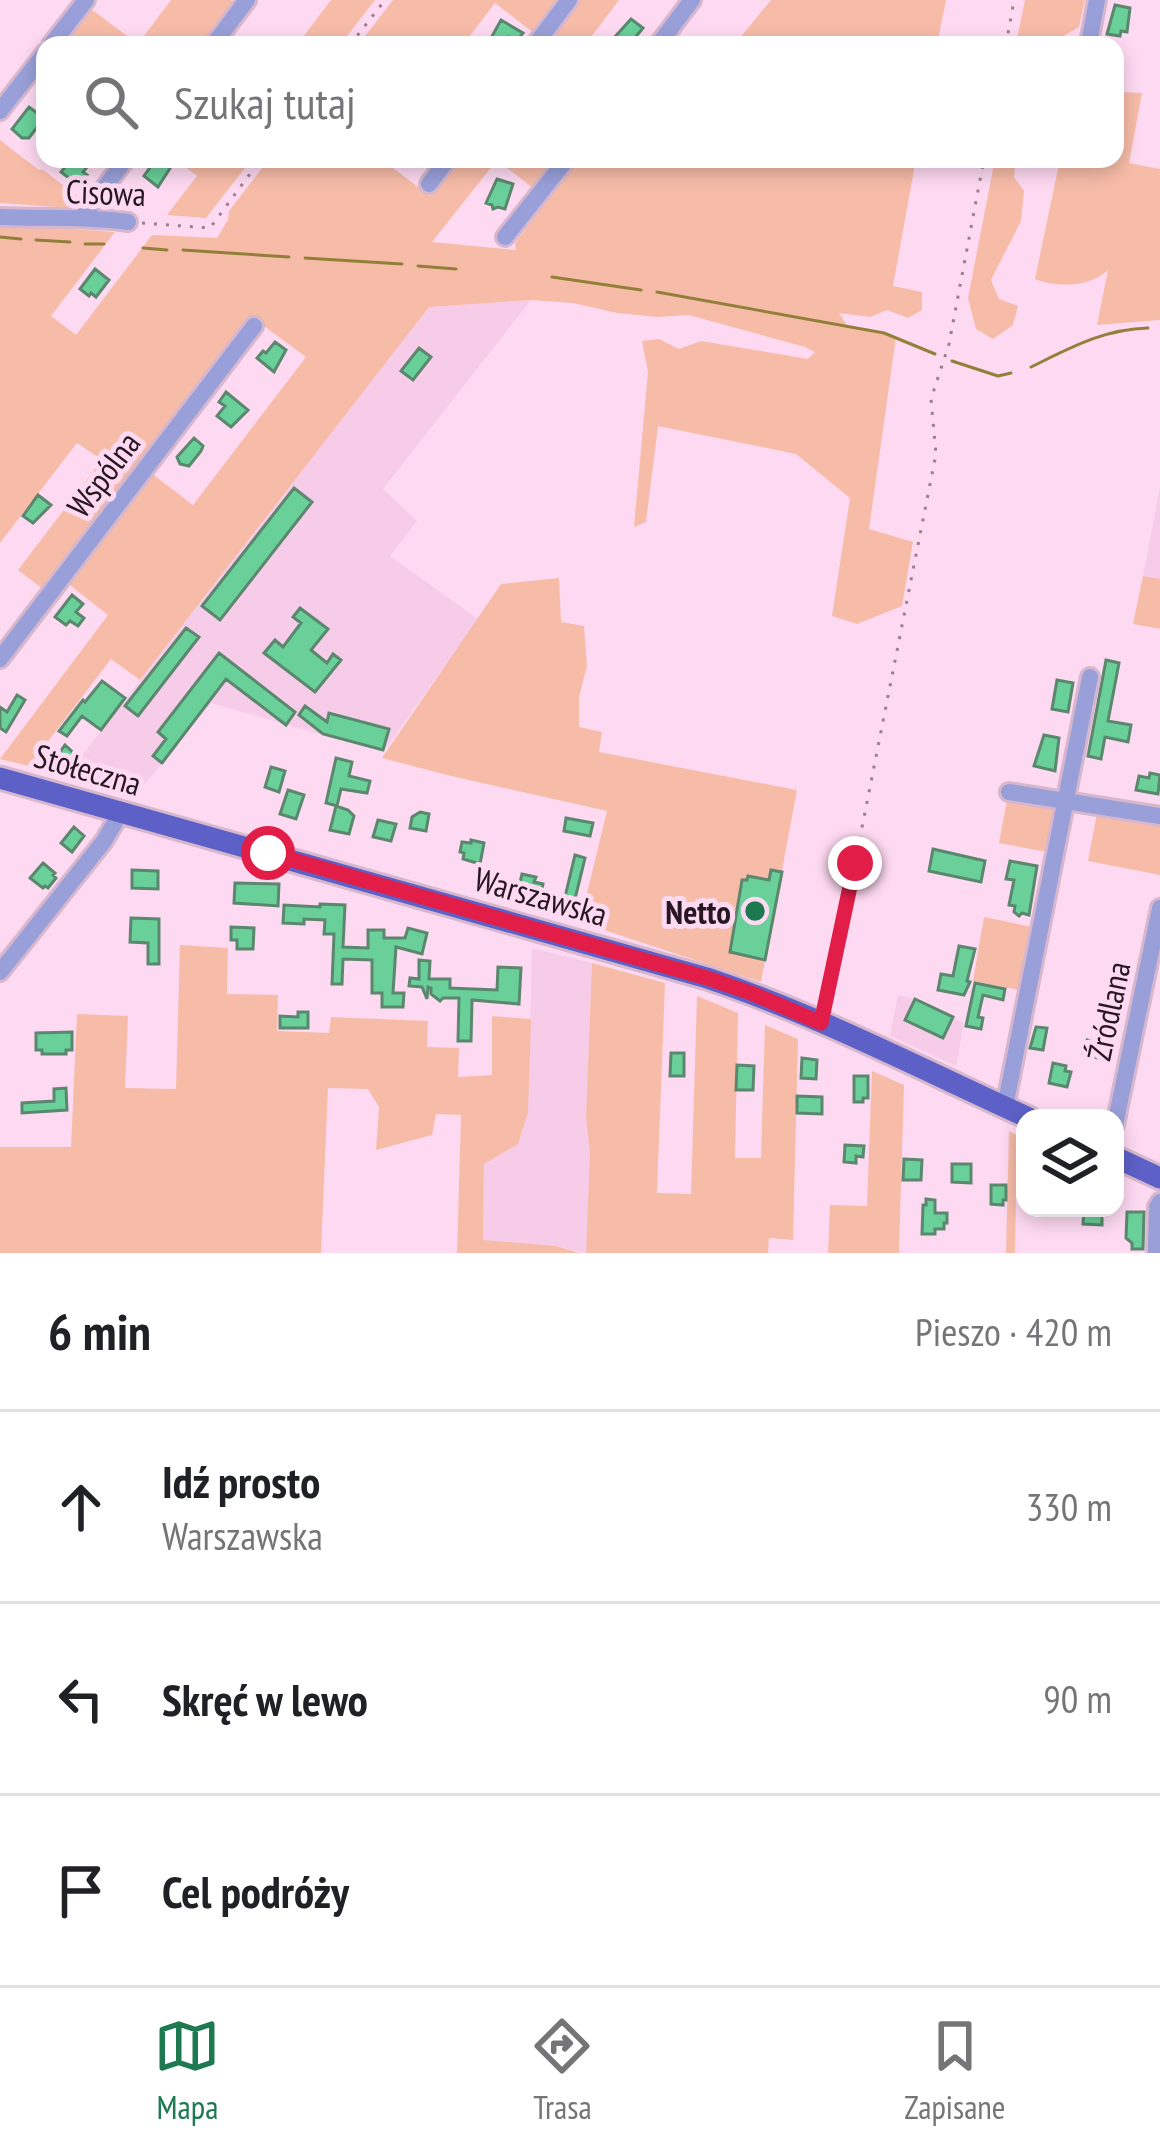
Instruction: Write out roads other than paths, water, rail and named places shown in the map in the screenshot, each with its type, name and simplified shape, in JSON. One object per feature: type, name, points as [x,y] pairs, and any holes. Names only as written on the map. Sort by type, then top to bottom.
[{"type":"main road","name":"Stołeczna","points":[[0,778],[157,823]]},
{"type":"main road","name":"Warszawska","points":[[157,823],[707,978],[821,1023],[1016,1112]]},
{"type":"main road","points":[[1124,1163],[1160,1189]]},
{"type":"street","points":[[58,36],[86,0]]},
{"type":"street","points":[[220,36],[247,0]]},
{"type":"street","points":[[542,36],[569,0]]},
{"type":"street","points":[[665,36],[692,0]]},
{"type":"street","points":[[1090,36],[1097,0]]},
{"type":"street","points":[[0,110],[36,64]]},
{"type":"street","points":[[83,216],[119,168]]},
{"type":"street","points":[[429,184],[441,168]]},
{"type":"street","points":[[505,237],[560,168]]},
{"type":"street","name":"Cisowa","points":[[0,217],[57,220],[83,216],[128,222]]},
{"type":"street","name":"Wspólna","points":[[0,659],[254,326]]},
{"type":"street","points":[[1005,1107],[1090,677]]},
{"type":"street","points":[[1009,792],[1160,816]]},
{"type":"street","points":[[0,972],[104,841],[121,812]]},
{"type":"street","name":"Źródlana","points":[[1118,1109],[1160,908]]},
{"type":"street","points":[[1156,1253],[1160,1189]]},
{"type":"waterway","points":[[0,237],[21,239]]},
{"type":"waterway","points":[[36,240],[70,242]]},
{"type":"waterway","points":[[85,244],[104,244]]},
{"type":"waterway","points":[[143,248],[167,250]]},
{"type":"waterway","points":[[183,250],[289,257]]},
{"type":"waterway","points":[[305,258],[402,264]]},
{"type":"waterway","points":[[418,266],[456,269]]},
{"type":"waterway","points":[[552,277],[641,290]]},
{"type":"waterway","points":[[657,292],[884,333],[935,354]]},
{"type":"waterway","points":[[1031,367],[1102,336],[1148,328]]},
{"type":"waterway","points":[[952,361],[998,376],[1011,373]]},
{"type":"place","name":"Netto","points":[[755,911]]}]
